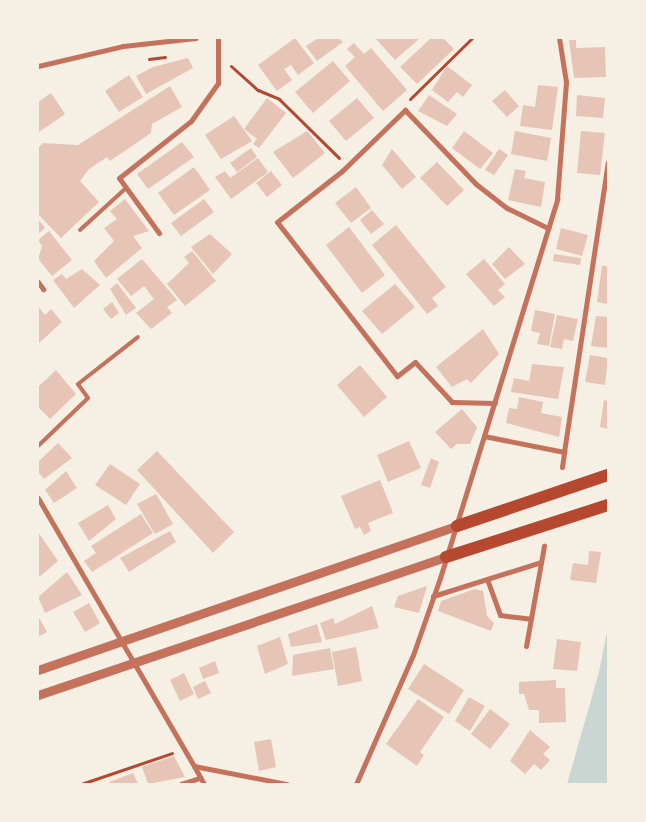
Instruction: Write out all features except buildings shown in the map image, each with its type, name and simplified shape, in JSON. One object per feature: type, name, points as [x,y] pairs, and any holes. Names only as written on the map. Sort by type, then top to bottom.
[{"type":"main road","points":[[457,526],[608,475]]},
{"type":"main road","points":[[446,557],[608,505]]},
{"type":"street","points":[[38,66],[123,46],[196,38]]},
{"type":"street","points":[[159,233],[119,178],[191,121],[218,83],[221,57],[218,38]]},
{"type":"street","points":[[356,784],[433,596],[457,526],[557,199],[566,82],[559,38]]},
{"type":"street","points":[[495,403],[452,402],[415,362],[397,376],[277,222],[405,110],[476,184],[507,208],[548,228]]},
{"type":"street","points":[[562,467],[608,162]]},
{"type":"street","points":[[38,282],[43,288]]},
{"type":"street","points":[[484,436],[564,452]]},
{"type":"street","points":[[38,498],[132,663],[204,784]]},
{"type":"street","points":[[38,670],[457,526]]},
{"type":"street","points":[[526,646],[544,546]]},
{"type":"street","points":[[38,695],[446,557]]},
{"type":"street","points":[[433,596],[541,562]]},
{"type":"street","points":[[487,579],[500,615],[531,619]]},
{"type":"street","points":[[194,766],[287,784]]},
{"type":"street","points":[[181,784],[200,778]]},
{"type":"lane","points":[[80,230],[126,188]]},
{"type":"lane","points":[[38,446],[88,398],[78,384],[138,337]]},
{"type":"path","points":[[405,110],[403,106],[472,38]]},
{"type":"path","points":[[221,57],[258,90],[279,99],[345,164]]},
{"type":"path","points":[[81,784],[183,749]]},
{"type":"shaded area","points":[[608,627],[608,784],[567,784],[599,672]]}]
